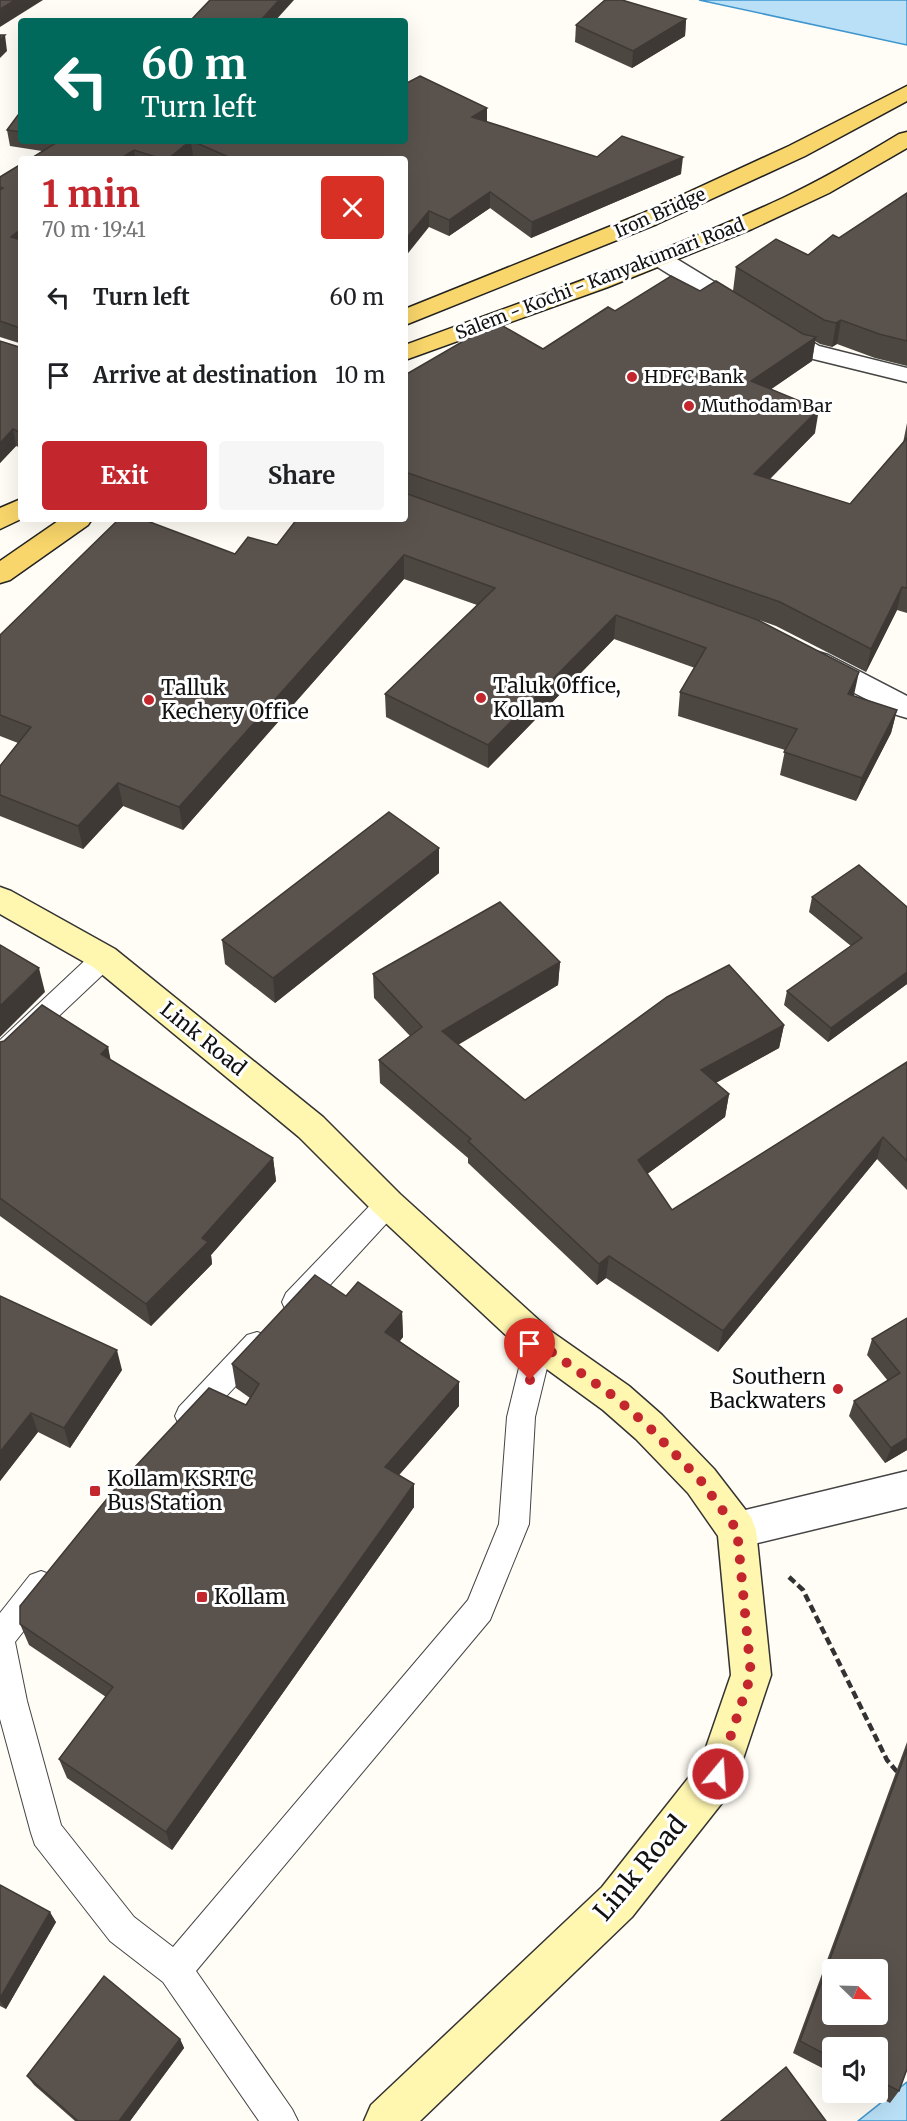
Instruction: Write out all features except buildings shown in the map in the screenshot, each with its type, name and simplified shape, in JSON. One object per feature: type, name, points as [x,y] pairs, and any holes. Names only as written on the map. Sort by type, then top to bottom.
[{"type":"main road","name":"Iron Bridge","points":[[408,317],[649,219],[797,151],[907,92]]},
{"type":"main road","name":"Salem - Kochi - Kanyakumari Road","points":[[408,352],[659,258],[793,202],[907,138]]},
{"type":"main road","points":[[0,520],[18,509]]},
{"type":"main road","points":[[0,574],[75,522]]},
{"type":"main road","name":"Link Road","points":[[0,899],[104,958],[311,1127],[388,1204],[539,1343]]},
{"type":"main road","points":[[539,1343],[616,1398],[649,1427],[701,1481],[737,1530]]},
{"type":"main road","name":"Link Road","points":[[387,2121],[617,1902],[718,1774],[751,1675],[737,1530]]},
{"type":"street","points":[[659,258],[810,351],[907,375]]},
{"type":"street","points":[[796,651],[907,708]]},
{"type":"street","points":[[737,1530],[907,1489]]},
{"type":"lane","points":[[0,1056],[104,958]]},
{"type":"lane","points":[[169,1437],[388,1204]]},
{"type":"lane","points":[[175,1970],[479,1611],[514,1524],[521,1417],[539,1343]]},
{"type":"lane","points":[[0,1637],[59,1562]]},
{"type":"lane","points":[[0,1642],[11,1701],[47,1833],[122,1929],[175,1970],[280,2121]]},
{"type":"path","points":[[737,1530],[803,1590],[887,1760],[900,1776]]},
{"type":"water","points":[[699,0],[907,0],[907,45]]},
{"type":"water","points":[[907,2082],[907,2121],[858,2121],[881,2103],[888,2103],[888,2097]]},
{"type":"place","name":"HDFC Bank","points":[[632,377]]},
{"type":"place","name":"Muthodam Bar","points":[[689,406]]},
{"type":"place","name":"Taluk Office, Kollam","points":[[481,698]]},
{"type":"place","name":"Talluk Kechery Office","points":[[149,700]]},
{"type":"place","name":"Southern Backwaters","points":[[838,1389]]},
{"type":"place","name":"Kollam KSRTC Bus Station","points":[[95,1491]]},
{"type":"place","name":"Kollam","points":[[202,1597]]},
{"type":"route","points":[[530,1380],[539,1343],[616,1398],[649,1427],[701,1481],[737,1530],[751,1675],[718,1774]]}]
